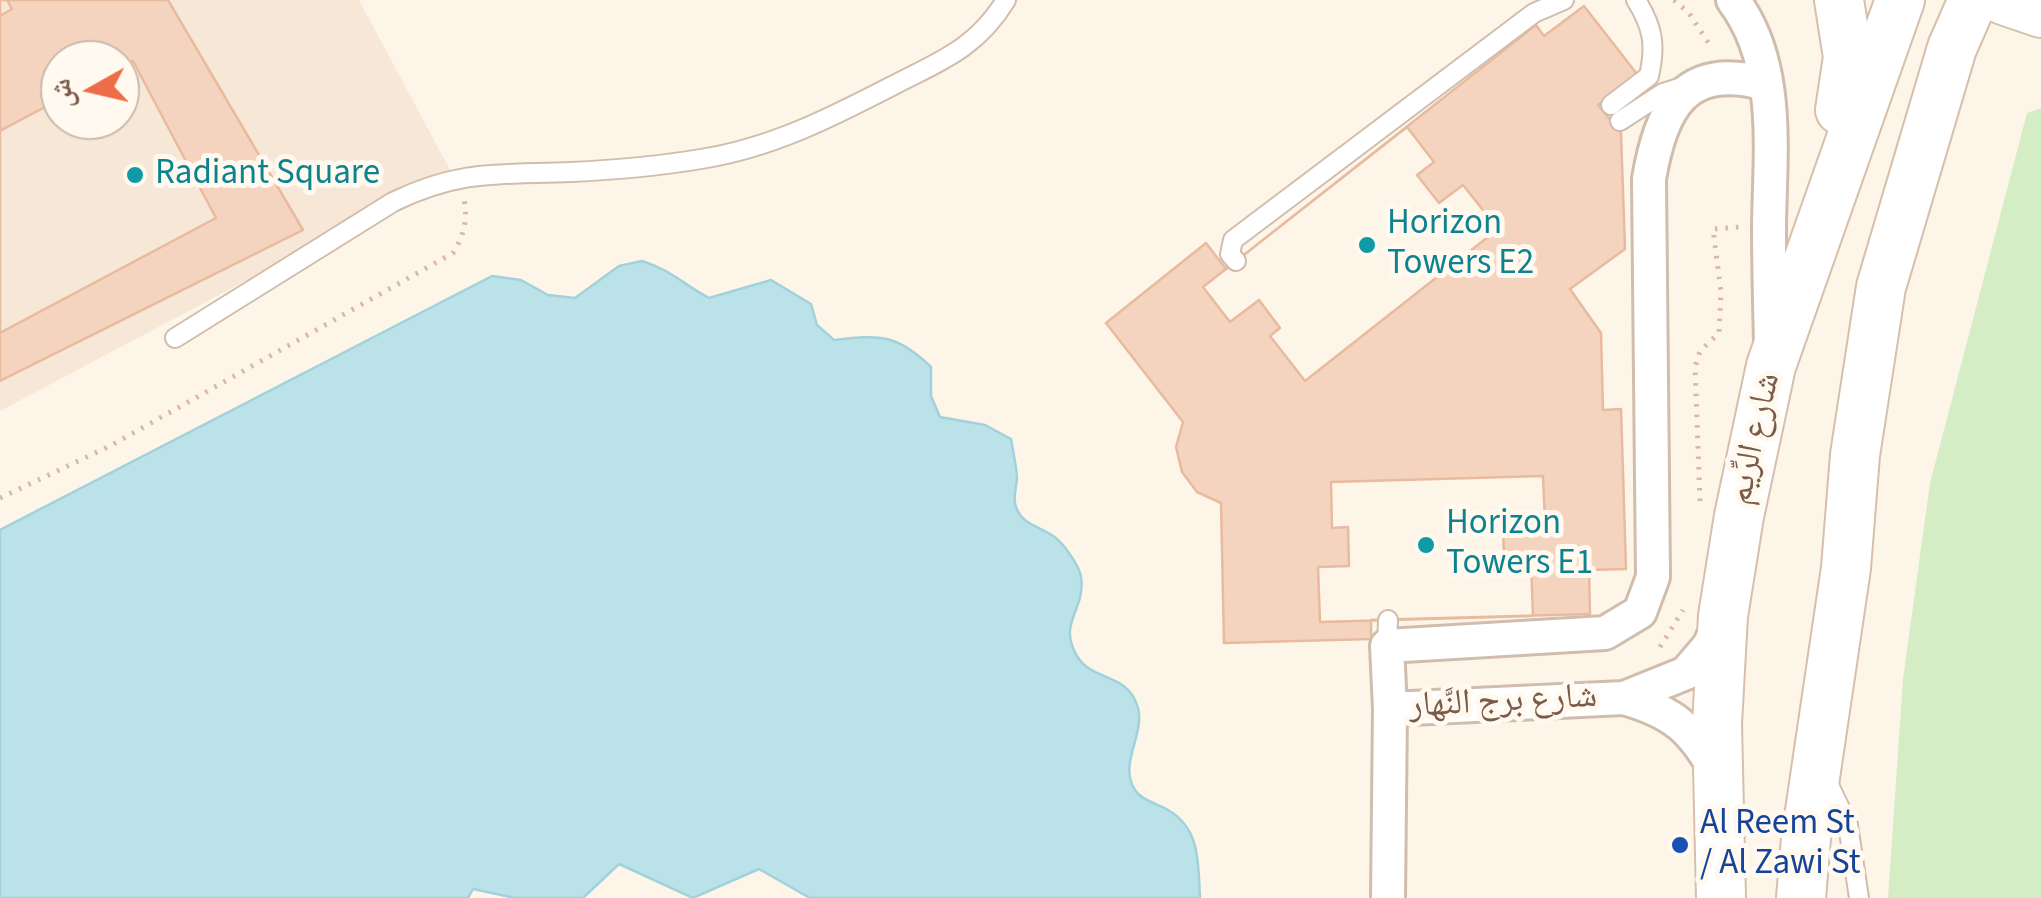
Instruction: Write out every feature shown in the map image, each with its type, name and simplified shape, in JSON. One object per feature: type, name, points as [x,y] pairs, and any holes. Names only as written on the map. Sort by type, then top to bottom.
[{"type":"main road","points":[[1826,210],[1848,56],[1840,0]]},
{"type":"main road","name":"شارع الرِّيم","points":[[1721,898],[1717,724],[1705,609],[1739,516],[1771,366],[1900,0]]},
{"type":"main road","points":[[1801,898],[1846,568],[1855,455],[1881,287],[1952,48],[1973,0]]},
{"type":"main road","points":[[2002,0],[2041,12]]},
{"type":"street","points":[[1734,0],[1758,44],[1766,84],[1771,366]]},
{"type":"street","points":[[1390,709],[1387,633],[1605,633],[1640,612],[1654,577],[1649,179],[1656,140],[1672,105],[1714,79],[1740,76],[1766,84]]},
{"type":"street","name":"شارع برج النَّهار","points":[[1624,698],[1686,673],[1709,646],[1705,609]]},
{"type":"street","name":"شارع برج النَّهار","points":[[1388,898],[1390,709],[1624,698],[1660,708],[1684,726],[1703,748],[1718,775]]},
{"type":"lane","points":[[175,338],[393,202],[425,187],[488,173],[569,172],[697,160],[771,144],[814,126],[966,47],[1006,0]]},
{"type":"lane","points":[[1236,261],[1230,254],[1233,240],[1534,13],[1564,0]]},
{"type":"lane","points":[[1636,0],[1650,22],[1655,46],[1649,76],[1616,113],[1663,93],[1714,79]]},
{"type":"lane","points":[[1817,760],[1848,825],[1859,898]]},
{"type":"path","points":[[1674,0],[1708,40],[1714,79]]},
{"type":"path","points":[[0,498],[110,446],[453,253],[463,236],[466,212],[459,177]]},
{"type":"path","points":[[1699,514],[1695,367],[1700,351],[1719,333],[1721,292],[1713,229],[1769,224]]},
{"type":"path","points":[[1648,653],[1661,647],[1705,609]]},
{"type":"shaded area","points":[[0,0],[359,0],[451,172],[0,411]]},
{"type":"green space","points":[[2041,108],[2041,898],[1888,898],[1903,679],[1930,483],[2027,113]]},
{"type":"water","points":[[642,261],[709,298],[771,280],[811,304],[817,325],[834,340],[887,339],[919,356],[931,367],[931,396],[940,417],[985,425],[1011,439],[1017,477],[1014,500],[1019,514],[1057,539],[1080,573],[1080,599],[1071,625],[1072,644],[1077,656],[1091,670],[1118,683],[1133,696],[1139,718],[1130,760],[1131,780],[1141,796],[1168,810],[1187,827],[1196,848],[1200,898],[810,898],[759,869],[693,898],[619,864],[583,898],[515,898],[473,889],[468,898],[0,898],[0,530],[492,276],[521,280],[548,295],[575,298],[619,266]]},
{"type":"building","points":[[0,0],[7,0],[12,9],[0,16]]},
{"type":"building","name":"Radiant Square","points":[[0,0],[168,0],[303,230],[0,381]]},
{"type":"building","points":[[1584,6],[1637,74],[1598,105],[1621,133],[1625,249],[1570,289],[1601,333],[1603,410],[1621,409],[1626,569],[1589,570],[1590,614],[1371,620],[1371,639],[1224,643],[1221,503],[1197,492],[1182,472],[1176,447],[1183,422],[1106,323],[1206,243],[1226,269],[1536,25],[1544,36]]},
{"type":"building","points":[[140,74],[216,218],[0,333],[0,131],[40,110],[40,140],[140,140]]},
{"type":"building","name":"Horizon Towers E2","points":[[1407,127],[1434,162],[1417,175],[1439,203],[1463,185],[1498,229],[1305,381],[1270,336],[1280,328],[1259,300],[1230,322],[1203,287]]},
{"type":"building","name":"Horizon Towers E1","points":[[1543,476],[1545,522],[1503,523],[1504,562],[1531,561],[1533,616],[1320,622],[1318,567],[1349,566],[1348,527],[1332,528],[1331,482]]},
{"type":"place","name":"Radiant Square","points":[[135,175]]},
{"type":"place","name":"Horizon Towers E2","points":[[1367,245]]},
{"type":"place","name":"Horizon Towers E1","points":[[1426,545]]},
{"type":"place","name":"Al Reem St / Al Zawi St","points":[[1680,845]]}]
